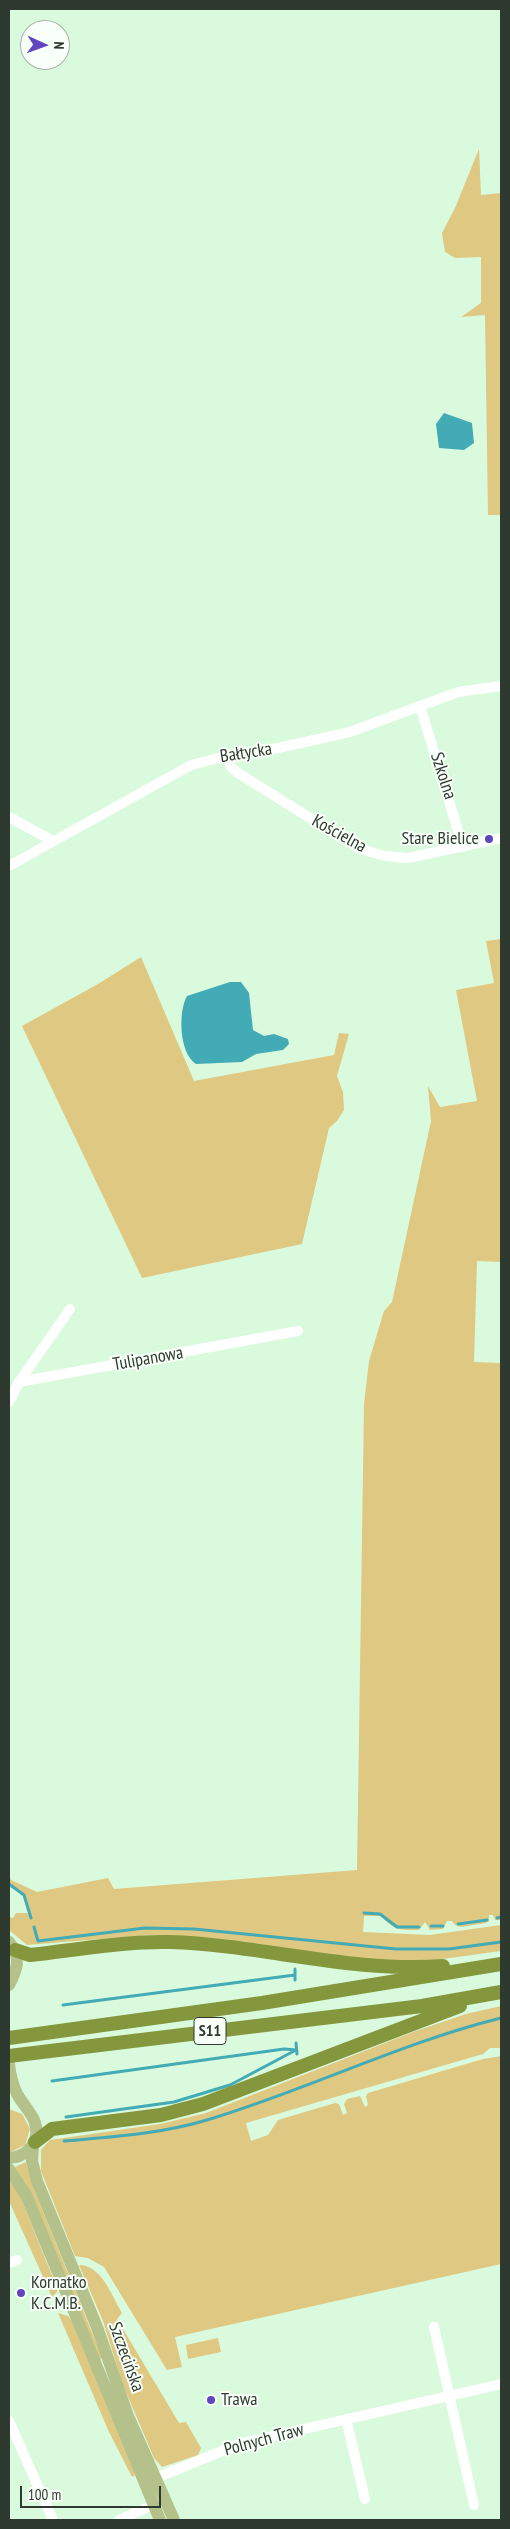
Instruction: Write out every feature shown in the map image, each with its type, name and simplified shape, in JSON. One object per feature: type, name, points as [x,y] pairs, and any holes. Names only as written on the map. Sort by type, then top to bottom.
[{"type":"highway","points":[[12,1946],[30,1955],[169,1942],[398,1967],[501,1963]]},
{"type":"highway","name":"S11","points":[[12,2038],[262,2003],[501,1963]]},
{"type":"highway","points":[[34,2144],[52,2129],[161,2115],[203,2104],[436,2014],[501,1992]]},
{"type":"highway","name":"S11","points":[[12,2058],[392,2010],[501,1992]]},
{"type":"main road","points":[[9,1985],[17,1967],[12,1946]]},
{"type":"main road","name":"Szczecińska","points":[[12,2058],[17,2093],[34,2121],[32,2161],[34,2175],[97,2328],[128,2416],[174,2520]]},
{"type":"main road","points":[[9,2158],[27,2152],[34,2144]]},
{"type":"main road","name":"Szczecińska","points":[[9,2169],[26,2195],[160,2520]]},
{"type":"street","name":"Bałtycka","points":[[9,866],[169,775],[191,765],[226,756],[278,748],[350,732],[458,692],[501,686]]},
{"type":"street","name":"Szkolna","points":[[420,706],[464,847]]},
{"type":"street","name":"Kościelna","points":[[226,756],[231,767],[238,773],[360,848],[385,856],[408,858],[501,838]]},
{"type":"street","points":[[9,817],[54,841]]},
{"type":"street","points":[[9,1402],[19,1382],[70,1308]]},
{"type":"street","name":"Tulipanowa","points":[[19,1382],[298,1331]]},
{"type":"street","points":[[434,2327],[474,2505]]},
{"type":"street","name":"Polnych Traw","points":[[156,2478],[242,2443],[501,2384]]},
{"type":"street","points":[[346,2419],[365,2499]]},
{"type":"street","points":[[9,2421],[53,2520]]},
{"type":"street","points":[[118,2520],[153,2505]]},
{"type":"shaded area","points":[[479,149],[481,195],[501,193],[501,515],[488,515],[485,315],[461,317],[481,303],[481,257],[455,258],[445,252],[442,233],[455,208]]},
{"type":"shaded area","points":[[501,939],[501,1262],[477,1261],[474,1362],[501,1363],[501,1920],[495,1920],[493,1915],[489,1915],[489,1921],[486,1923],[461,1927],[455,1925],[452,1921],[447,1921],[443,1929],[430,1930],[425,1922],[419,1930],[407,1930],[398,1929],[390,1925],[381,1916],[364,1916],[363,1932],[430,1935],[501,1925],[501,1951],[428,1961],[375,1960],[150,1935],[27,1945],[9,1930],[9,1917],[13,1918],[16,1913],[28,1913],[23,1895],[9,1886],[9,1875],[11,1880],[37,1892],[108,1878],[114,1889],[357,1870],[364,1404],[369,1361],[384,1311],[392,1302],[431,1121],[428,1086],[440,1107],[477,1101],[456,990],[494,983],[486,941]]},
{"type":"shaded area","points":[[141,957],[194,1081],[334,1055],[339,1033],[349,1034],[337,1076],[343,1092],[344,1110],[337,1121],[329,1128],[302,1244],[142,1278],[22,1026],[98,984]]},
{"type":"shaded area","points":[[501,2006],[501,2048],[490,2048],[483,2054],[246,2123],[251,2141],[268,2135],[278,2120],[335,2103],[339,2104],[343,2115],[347,2113],[344,2104],[347,2099],[360,2096],[365,2107],[368,2105],[366,2096],[368,2093],[483,2059],[501,2056],[501,2264],[175,2337],[182,2367],[167,2370],[104,2267],[88,2258],[75,2256],[41,2171],[41,2150],[50,2140],[160,2124],[206,2113],[413,2032],[466,2014]]},
{"type":"shaded area","points":[[9,2109],[22,2114],[30,2129],[25,2145],[9,2153]]},
{"type":"shaded area","points":[[26,2162],[35,2192],[102,2357],[100,2361],[31,2193],[15,2167]]},
{"type":"shaded area","points":[[9,2177],[20,2196],[57,2288],[57,2292],[52,2297],[9,2201]]},
{"type":"shaded area","points":[[79,2265],[87,2266],[94,2270],[105,2283],[122,2313],[117,2319],[179,2423],[186,2422],[201,2448],[198,2455],[162,2467],[154,2458],[123,2385],[103,2321]]},
{"type":"shaded area","points":[[58,2313],[68,2316],[72,2321],[135,2475],[132,2477],[109,2432]]},
{"type":"shaded area","points":[[218,2338],[221,2352],[188,2359],[186,2345]]},
{"type":"water","points":[[444,413],[472,423],[474,443],[464,450],[439,448],[436,424]]},
{"type":"water","points":[[230,982],[241,982],[249,993],[253,1030],[264,1036],[274,1034],[288,1039],[289,1044],[283,1050],[256,1054],[242,1062],[196,1064],[190,1059],[183,1042],[181,1022],[184,1003],[187,996]]},
{"type":"waterway","points":[[9,1884],[24,1895],[31,1918]]},
{"type":"waterway","points":[[364,1913],[380,1914],[397,1927],[419,1927]]},
{"type":"waterway","points":[[497,1918],[501,1917]]},
{"type":"waterway","points":[[458,1924],[487,1920]]},
{"type":"waterway","points":[[431,1926],[443,1926]]},
{"type":"waterway","points":[[34,1927],[38,1941],[145,1928],[194,1929],[396,1949],[449,1949],[501,1942]]},
{"type":"waterway","points":[[295,1969],[295,1980]]},
{"type":"waterway","points":[[63,2005],[295,1975]]},
{"type":"waterway","points":[[64,2141],[154,2132],[207,2120],[281,2095],[427,2040],[501,2018]]},
{"type":"waterway","points":[[296,2043],[297,2054]]},
{"type":"waterway","points":[[52,2081],[284,2049],[296,2050]]},
{"type":"waterway","points":[[66,2117],[174,2102],[230,2085],[296,2050]]},
{"type":"place","name":"Stare Bielice","points":[[489,839]]},
{"type":"place","name":"Kornatko K.C.M.B.","points":[[21,2293]]},
{"type":"place","name":"Trawa","points":[[211,2400]]}]
